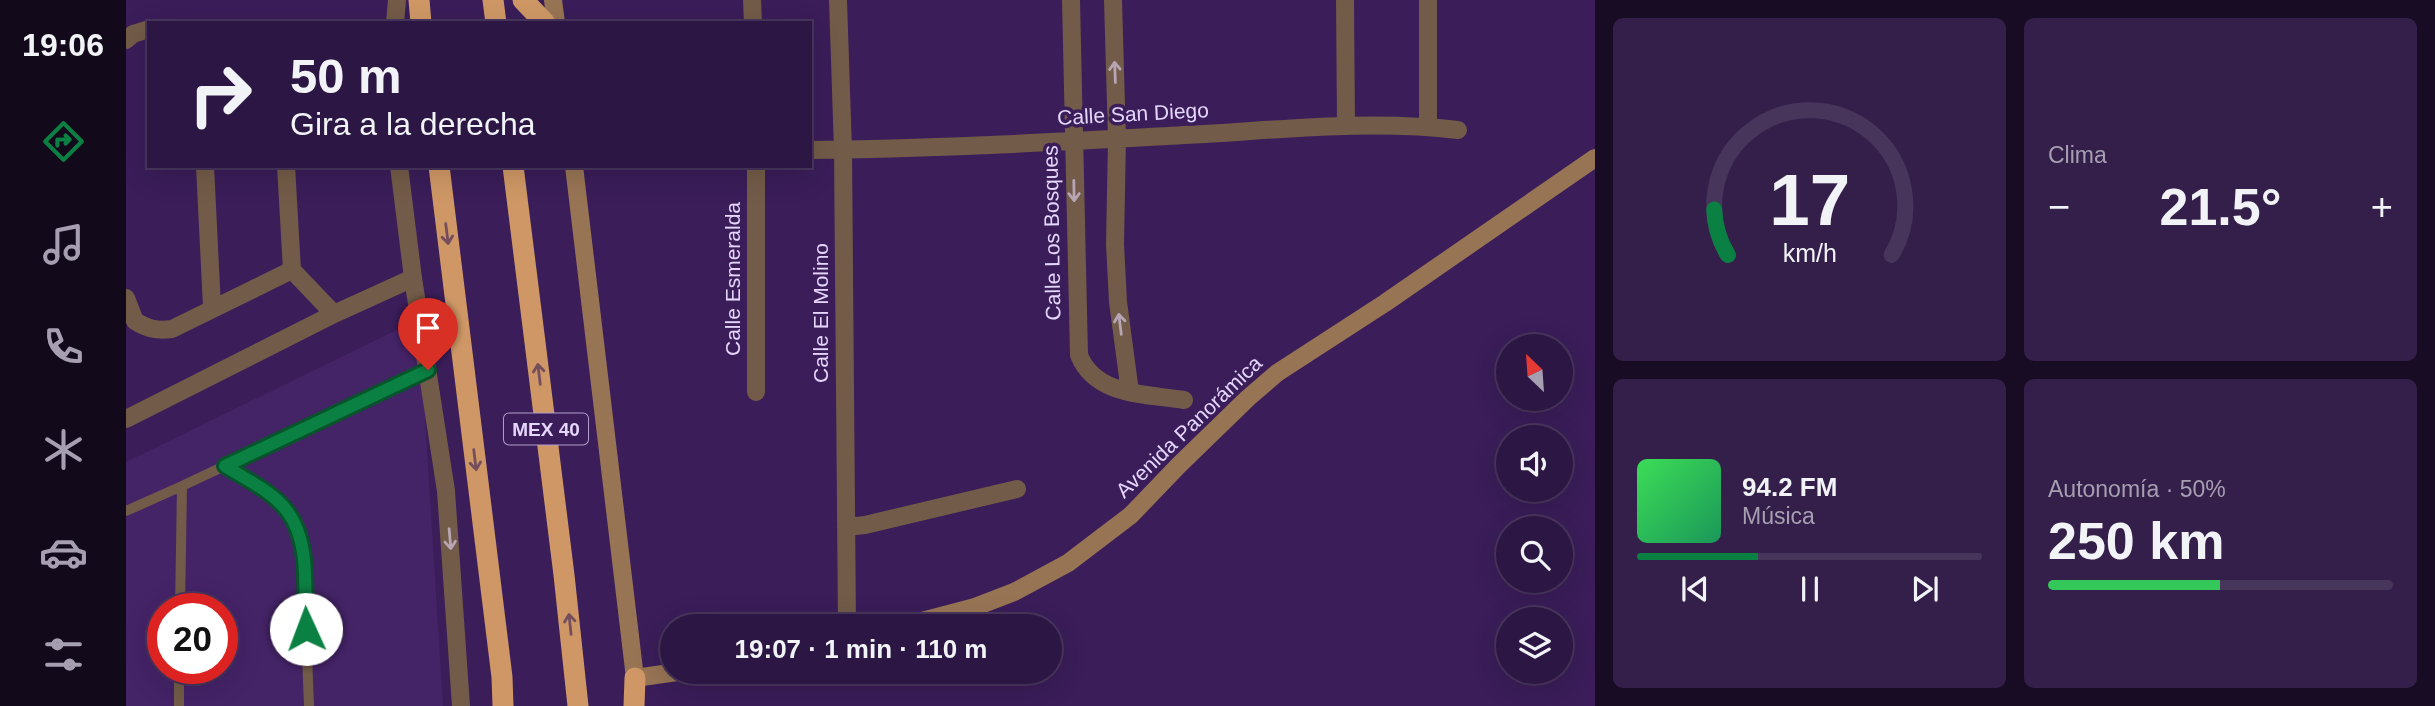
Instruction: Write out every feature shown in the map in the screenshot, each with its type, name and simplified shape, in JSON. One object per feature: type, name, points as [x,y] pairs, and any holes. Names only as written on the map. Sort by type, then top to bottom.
[{"type":"highway","points":[[419,0],[421,21]]},
{"type":"highway","points":[[493,0],[496,21]]},
{"type":"highway","points":[[523,0],[543,21]]},
{"type":"highway","name":"MEX 40","points":[[439,168],[502,677],[503,706]]},
{"type":"highway","name":"MEX 40","points":[[513,168],[578,706]]},
{"type":"highway","points":[[634,706],[635,678]]},
{"type":"street","points":[[395,21],[397,0]]},
{"type":"street","points":[[553,0],[556,21]]},
{"type":"street","points":[[752,0],[753,21]]},
{"type":"street","name":"Calle El Molino","points":[[838,0],[843,150],[847,614]]},
{"type":"street","name":"Calle Los Bosques","points":[[1071,0],[1079,355],[1083,367],[1104,385],[1184,400]]},
{"type":"street","points":[[1113,0],[1117,291],[1130,392]]},
{"type":"street","points":[[1345,0],[1346,126]]},
{"type":"street","points":[[1428,0],[1428,127]]},
{"type":"street","points":[[126,40],[133,34],[147,30]]},
{"type":"street","name":"Calle San Diego","points":[[812,150],[1117,139],[1346,126],[1458,130]]},
{"type":"street","name":"Avenida Panorámica","points":[[949,614],[1014,592],[1068,563],[1131,516],[1188,455],[1277,373],[1385,303],[1595,158]]},
{"type":"street","points":[[205,168],[212,307]]},
{"type":"street","points":[[286,168],[292,270],[334,314]]},
{"type":"street","points":[[400,168],[413,278],[446,491],[461,706]]},
{"type":"street","points":[[574,168],[635,678],[660,674]]},
{"type":"street","name":"Calle Esmeralda","points":[[755,168],[756,392]]},
{"type":"street","points":[[126,298],[135,321],[153,330],[172,329],[292,270]]},
{"type":"street","points":[[126,419],[334,314],[413,278]]},
{"type":"street","points":[[846,527],[865,525],[1017,489]]},
{"type":"lane","points":[[126,511],[428,370]]},
{"type":"lane","points":[[225,466],[271,495],[287,511],[295,526],[303,551],[309,706]]},
{"type":"lane","points":[[180,593],[182,486]]},
{"type":"lane","points":[[178,706],[179,684]]},
{"type":"shaded area","points":[[419,319],[443,706],[126,706],[126,462]]},
{"type":"route","points":[[306,629],[303,551],[295,526],[287,511],[271,495],[225,466],[428,370]]}]
